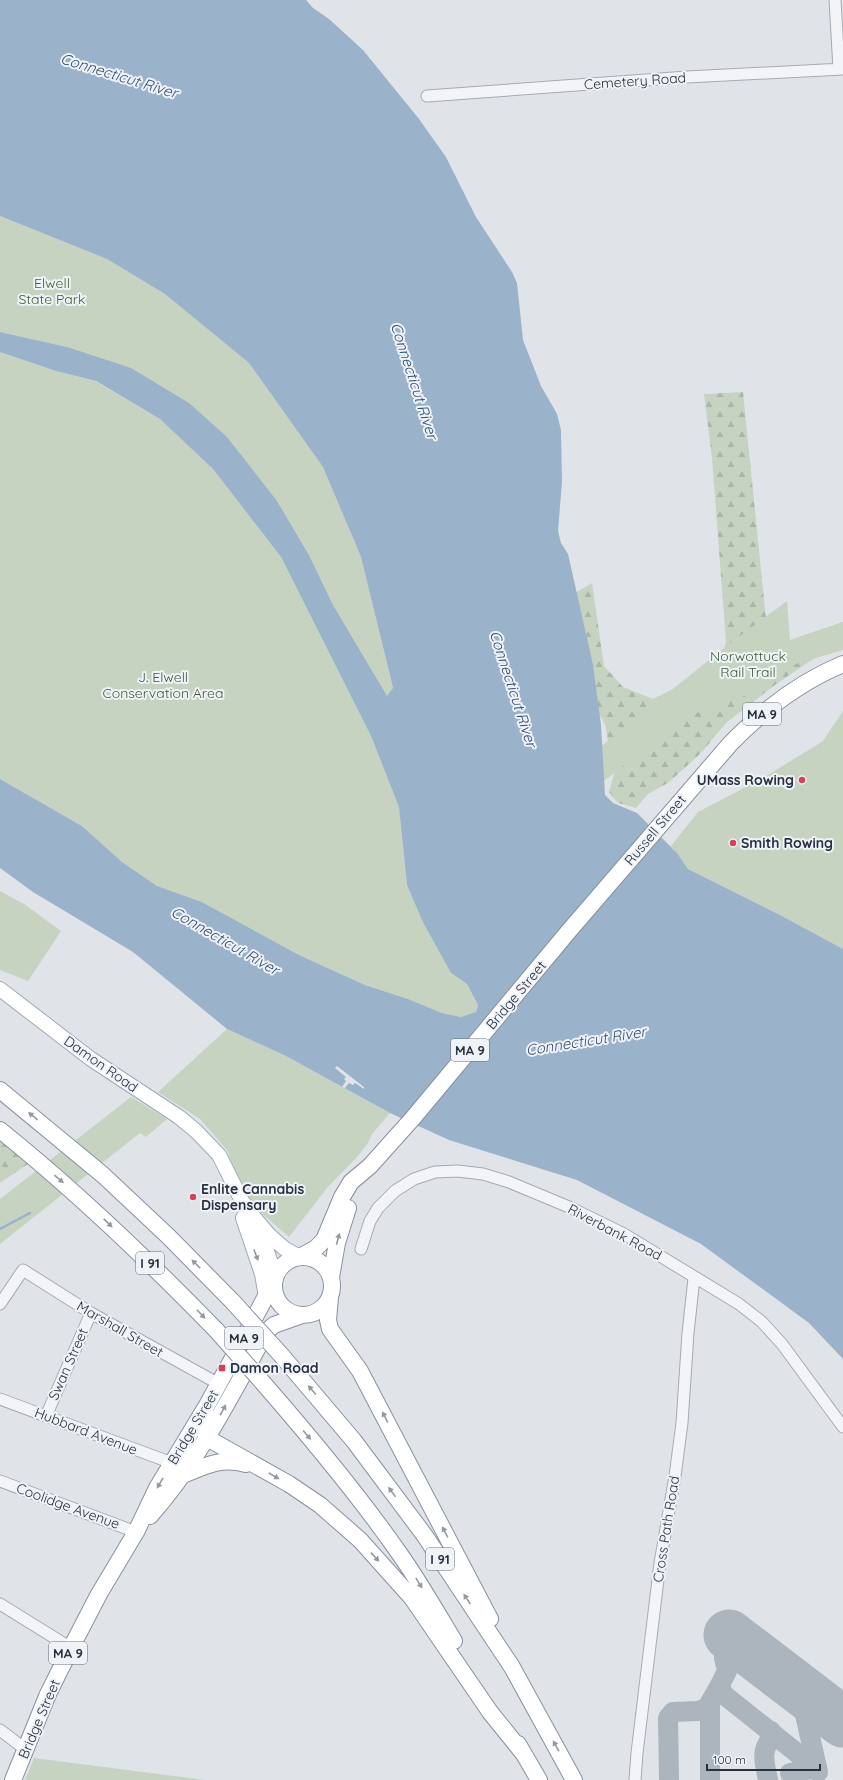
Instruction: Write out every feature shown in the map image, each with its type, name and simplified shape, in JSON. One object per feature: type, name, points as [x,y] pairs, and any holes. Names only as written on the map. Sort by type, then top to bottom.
[{"type":"highway","name":"Russell Street","points":[[568,932],[696,782],[740,734],[767,709],[806,683],[843,664]]},
{"type":"highway","name":"Bridge Street","points":[[300,1257],[316,1248],[324,1240],[344,1191],[351,1182],[370,1166],[413,1118],[568,932]]},
{"type":"highway","name":"I 91","points":[[0,1090],[103,1175],[169,1237],[233,1302],[282,1356],[354,1441],[425,1536],[512,1667],[574,1780]]},
{"type":"highway","name":"I 91","points":[[0,1130],[80,1197],[152,1265],[217,1331],[264,1384],[340,1476],[400,1554],[539,1780]]},
{"type":"highway","name":"Bridge Street","points":[[331,1278],[337,1242],[345,1216],[352,1198],[370,1166]]},
{"type":"highway","points":[[330,1297],[327,1302],[314,1313],[302,1315],[291,1312],[281,1304],[276,1295],[274,1278],[279,1269],[289,1260],[300,1257],[314,1260],[325,1268],[331,1278],[330,1297],[328,1320],[330,1329],[360,1371],[368,1385],[477,1592],[512,1667]]},
{"type":"highway","name":"Bridge Street","points":[[13,1780],[48,1694],[99,1594],[136,1532],[169,1494],[177,1469],[206,1407],[266,1297],[274,1278]]},
{"type":"highway","name":"Bridge Street","points":[[177,1469],[207,1438],[267,1331],[274,1324],[302,1315]]},
{"type":"highway","points":[[206,1407],[203,1431],[207,1438],[258,1466],[320,1505],[376,1557],[412,1598],[490,1712],[523,1753]]},
{"type":"highway","points":[[177,1469],[200,1467],[219,1462],[243,1463],[258,1466]]},
{"type":"main road","name":"Damon Road","points":[[0,989],[91,1059],[179,1117],[196,1131],[219,1155],[242,1201],[269,1235],[285,1249],[300,1257]]},
{"type":"main road","name":"Damon Road","points":[[230,1178],[236,1202],[262,1274],[266,1297]]},
{"type":"main road","name":"Damon Road","points":[[243,1218],[266,1248],[274,1278]]},
{"type":"street","points":[[835,0],[841,69]]},
{"type":"street","name":"Cemetery Road","points":[[428,96],[687,77],[841,69]]},
{"type":"street","name":"Riverbank Road","points":[[361,1249],[370,1220],[386,1199],[405,1184],[424,1175],[446,1171],[470,1172],[514,1184],[583,1214],[648,1248],[694,1278],[739,1304],[772,1332],[843,1427]]},
{"type":"street","name":"Marshall Street","points":[[0,1304],[23,1270],[91,1313],[219,1384]]},
{"type":"street","name":"Cross Path Road","points":[[635,1780],[657,1586],[682,1423],[688,1333],[694,1278]]},
{"type":"street","name":"Swan Street","points":[[46,1416],[91,1313]]},
{"type":"street","name":"Hubbard Avenue","points":[[0,1399],[177,1469]]},
{"type":"street","name":"Coolidge Avenue","points":[[0,1481],[136,1532]]},
{"type":"street","points":[[0,1604],[71,1648]]},
{"type":"street","points":[[0,1730],[25,1749]]},
{"type":"green space","name":"Elwell State Park","points":[[0,216],[107,259],[165,294],[249,363],[323,467],[361,557],[393,689],[387,697],[333,605],[309,555],[277,501],[67,347],[0,332]]},
{"type":"green space","name":"J. Elwell Conservation Area","points":[[0,352],[56,371],[95,381],[160,419],[213,469],[281,557],[371,736],[399,807],[407,885],[451,973],[467,984],[478,1005],[476,1013],[461,1017],[442,1013],[408,999],[365,985],[299,955],[202,902],[157,886],[122,862],[82,826],[0,779]]},
{"type":"green space","points":[[743,392],[768,639],[782,643],[843,622],[843,641],[775,685],[726,723],[702,752],[668,783],[648,794],[636,808],[618,803],[609,792],[614,774],[605,724],[594,706],[575,593],[592,583],[604,666],[623,687],[653,699],[718,666],[726,642],[712,458],[704,394]]},
{"type":"green space","name":"Norwottuck Rail Trail","points":[[787,601],[790,640],[843,622],[843,650],[792,665],[758,691],[688,716],[516,849],[503,825],[729,644]]},
{"type":"green space","points":[[843,711],[843,949],[780,915],[688,869],[671,846],[698,812],[763,778],[823,741]]},
{"type":"green space","points":[[0,891],[24,904],[61,931],[28,981],[0,970]]},
{"type":"green space","points":[[227,1029],[286,1056],[390,1113],[372,1134],[368,1143],[357,1157],[327,1188],[289,1237],[250,1203],[239,1182],[227,1150],[200,1119],[158,1092]]},
{"type":"green space","points":[[131,1097],[167,1119],[146,1137],[140,1133],[0,1244],[0,1199]]},
{"type":"green space","points":[[0,1140],[28,1164],[0,1183]]},
{"type":"green space","points":[[34,1758],[205,1780],[25,1780]]},
{"type":"water","name":"Connecticut River","points":[[0,0],[306,0],[313,8],[329,19],[363,50],[419,119],[446,157],[476,217],[512,272],[517,283],[523,340],[541,386],[557,414],[561,430],[562,482],[558,531],[561,543],[568,554],[593,665],[601,725],[605,795],[613,803],[637,813],[677,853],[688,869],[780,915],[843,949],[843,1359],[809,1323],[701,1244],[577,1180],[449,1140],[390,1113],[286,1056],[227,1029],[133,952],[33,892],[0,868],[0,779],[82,826],[122,862],[157,886],[202,902],[299,955],[365,985],[408,999],[442,1013],[461,1017],[476,1012],[478,1005],[467,984],[451,973],[423,922],[407,885],[399,807],[371,736],[281,557],[213,469],[160,419],[96,381],[56,371],[0,352],[0,332],[67,347],[131,368],[189,403],[227,437],[277,501],[309,555],[333,605],[387,696],[393,688],[361,557],[323,467],[249,363],[165,294],[107,259],[0,216]]},
{"type":"pier","points":[[337,1066],[364,1087],[364,1089],[355,1083],[353,1085],[349,1083],[345,1088],[342,1087],[346,1081],[344,1079],[346,1077],[335,1068]]},
{"type":"waterway","points":[[0,1229],[30,1213]]},
{"type":"taxiway","points":[[733,1638],[725,1651],[724,1658],[727,1671],[720,1685],[723,1694],[807,1761],[817,1767]]},
{"type":"taxiway","points":[[669,1780],[668,1718],[673,1712],[698,1711],[707,1708],[720,1685]]},
{"type":"taxiway","points":[[799,1688],[818,1772]]},
{"type":"taxiway","points":[[710,1704],[710,1780]]},
{"type":"taxiway","points":[[809,1733],[815,1724],[822,1720],[832,1719],[842,1721]]},
{"type":"taxiway","points":[[768,1780],[764,1753],[765,1748],[771,1738],[771,1731]]},
{"type":"taxiway","points":[[790,1773],[817,1768]]},
{"type":"runway","points":[[729,1635],[843,1722]]},
{"type":"place","name":"UMass Rowing","points":[[802,780]]},
{"type":"place","name":"Smith Rowing","points":[[733,843]]},
{"type":"place","name":"Enlite Cannabis Dispensary","points":[[193,1197]]},
{"type":"place","name":"Damon Road","points":[[222,1368]]}]
